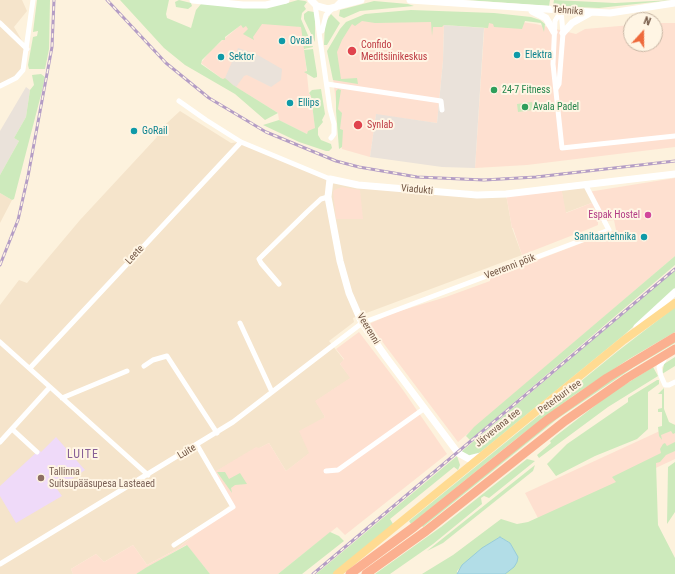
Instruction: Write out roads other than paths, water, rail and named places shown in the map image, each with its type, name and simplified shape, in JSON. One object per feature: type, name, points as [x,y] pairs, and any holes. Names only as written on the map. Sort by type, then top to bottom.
[{"type":"highway","name":"Peterburi tee","points":[[350,574],[414,527],[465,485],[577,398],[675,337]]},
{"type":"highway","points":[[366,574],[426,531],[565,421],[627,378],[675,349]]},
{"type":"main road","name":"Järvevana tee","points":[[337,574],[624,340],[675,303]]},
{"type":"street","points":[[0,86],[16,78],[23,70],[33,0]]},
{"type":"street","points":[[195,0],[232,0]]},
{"type":"street","points":[[195,0],[243,5],[266,5],[286,0]]},
{"type":"street","points":[[320,40],[326,15],[343,0]]},
{"type":"street","points":[[312,1],[324,9],[334,8],[361,0]]},
{"type":"street","name":"Tehnika","points":[[410,0],[591,12],[610,12],[675,3]]},
{"type":"street","name":"Tehnika","points":[[443,0],[460,4]]},
{"type":"street","points":[[312,1],[320,40],[330,109],[335,129],[332,138]]},
{"type":"street","points":[[525,8],[546,18],[554,32]]},
{"type":"street","points":[[561,11],[556,21],[554,32],[553,64],[562,148],[675,136]]},
{"type":"street","points":[[556,90],[559,84],[563,33],[561,11]]},
{"type":"street","points":[[563,33],[572,23],[591,12]]},
{"type":"street","points":[[0,24],[27,49]]},
{"type":"street","points":[[327,84],[442,101],[442,110]]},
{"type":"street","name":"Viadukti","points":[[179,101],[241,142],[330,179],[358,185],[477,195],[675,174]]},
{"type":"street","name":"Leete","points":[[30,368],[241,142]]},
{"type":"street","name":"Veerenni","points":[[330,179],[328,197],[344,276],[362,323],[460,456]]},
{"type":"street","name":"Veerenni põik","points":[[362,323],[609,230],[585,184]]},
{"type":"street","points":[[279,284],[261,264],[259,259],[307,212],[321,200],[328,197]]},
{"type":"street","points":[[624,340],[675,292]]},
{"type":"street","points":[[240,323],[272,392]]},
{"type":"street","name":"Luite","points":[[0,564],[217,433],[362,323]]},
{"type":"street","points":[[0,342],[148,476]]},
{"type":"street","points":[[675,349],[660,363],[659,371],[665,385],[675,382]]},
{"type":"street","points":[[144,366],[153,360],[167,356],[217,433]]},
{"type":"street","points":[[62,398],[126,371]]},
{"type":"street","points":[[0,442],[50,387]]},
{"type":"street","points":[[326,471],[338,470],[425,408]]},
{"type":"street","points":[[12,429],[37,452]]},
{"type":"street","points":[[174,545],[233,507],[197,446]]},
{"type":"street","points":[[460,456],[469,459],[481,456]]},
{"type":"street","points":[[458,474],[462,465],[460,456]]},
{"type":"water","points":[[500,537],[510,543],[518,557],[514,567],[505,574],[457,574],[462,565],[482,548]]},
{"type":"railway","points":[[0,265],[18,220],[28,176],[52,47],[54,0]]},
{"type":"railway","points":[[107,0],[166,63],[209,98],[266,132],[336,161],[359,167],[417,177],[484,180],[536,177],[675,161]]},
{"type":"railway","points":[[313,574],[675,269]]},
{"type":"place","name":"Ovaal","points":[[282,41]]},
{"type":"place","name":"Confido Meditsiinikeskus","points":[[352,51]]},
{"type":"place","name":"Elektra","points":[[517,55]]},
{"type":"place","name":"Sektor","points":[[221,57]]},
{"type":"place","name":"24-7 Fitness","points":[[494,90]]},
{"type":"place","name":"Ellips","points":[[290,103]]},
{"type":"place","name":"Avala Padel","points":[[525,107]]},
{"type":"place","name":"Synlab","points":[[358,125]]},
{"type":"place","name":"GoRail","points":[[134,131]]},
{"type":"place","name":"Espak Hostel","points":[[648,215]]},
{"type":"place","name":"Sanitaartehnika","points":[[644,237]]},
{"type":"place","name":"Tallinna Suitsupääsupesa Lasteaed","points":[[41,478]]},
{"type":"district","name":"LUITE","points":[[83,455]]}]
